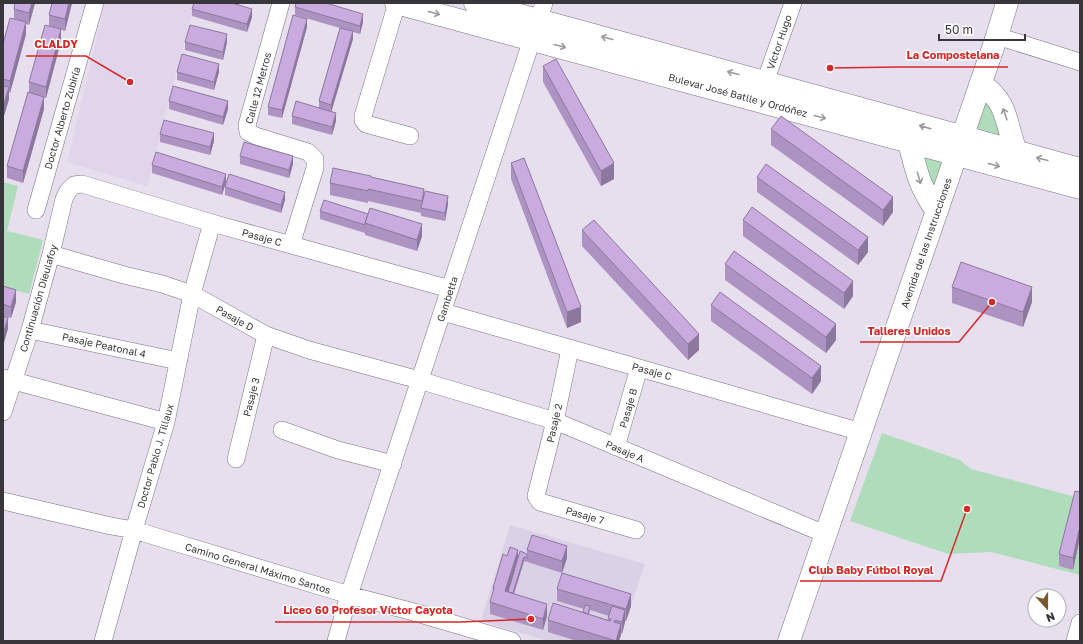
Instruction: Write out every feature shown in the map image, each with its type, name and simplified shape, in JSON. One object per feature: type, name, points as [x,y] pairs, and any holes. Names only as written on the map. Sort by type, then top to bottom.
[{"type":"main road","name":"Bulevar José Batlle y Ordóñez","points":[[396,3],[538,21],[909,142],[1016,151],[1080,169]]},
{"type":"main road","name":"Bulevar José Batlle y Ordóñez","points":[[475,3],[765,82],[960,146],[1080,188]]},
{"type":"main road","name":"Avenida de las Instrucciones","points":[[789,641],[1008,3]]},
{"type":"main road","points":[[981,84],[993,94],[1003,108],[1016,151]]},
{"type":"main road","points":[[909,142],[919,181],[928,200],[937,211]]},
{"type":"street","name":"Doctor Alberto Zubiría","points":[[36,210],[95,3]]},
{"type":"street","name":"Calle 12 Metros","points":[[281,3],[247,125],[248,132],[256,136],[308,152],[315,159],[315,168],[291,244]]},
{"type":"street","points":[[396,3],[363,120],[366,124],[410,136]]},
{"type":"street","name":"Víctor Hugo","points":[[765,82],[793,3]]},
{"type":"street","name":"Gambetta","points":[[336,641],[349,596],[419,380],[443,312],[538,21]]},
{"type":"street","points":[[997,36],[1080,62]]},
{"type":"street","name":"Pasaje C","points":[[74,185],[82,184],[212,223],[450,289]]},
{"type":"street","name":"Continuación Dieulafoy","points":[[3,412],[8,379],[30,330],[51,254],[64,199],[68,191],[74,185]]},
{"type":"street","name":"Doctor Pablo J. Tillaux","points":[[103,641],[166,422],[192,294],[212,223]]},
{"type":"street","name":"Pasaje D","points":[[51,254],[124,275],[162,284],[192,294],[266,335],[326,356],[419,380]]},
{"type":"street","name":"Pasaje C","points":[[443,312],[570,349],[687,380],[861,432]]},
{"type":"street","name":"Pasaje Peatonal 4","points":[[30,330],[178,361]]},
{"type":"street","name":"Pasaje 3","points":[[236,459],[266,335]]},
{"type":"street","name":"Pasaje 2","points":[[536,496],[555,421],[570,349]]},
{"type":"street","name":"Pasaje B","points":[[616,447],[639,368]]},
{"type":"street","points":[[8,379],[166,422]]},
{"type":"street","name":"Pasaje A","points":[[419,380],[555,421],[825,534]]},
{"type":"street","points":[[282,430],[338,450],[393,464]]},
{"type":"street","name":"Pasaje 7","points":[[536,496],[540,502],[636,530]]},
{"type":"street","name":"Camino General Máximo Santos","points":[[3,501],[134,530],[349,596],[410,611],[512,641]]},
{"type":"street","points":[[1075,641],[1080,622]]},
{"type":"shaded area","points":[[105,3],[195,3],[147,186],[67,162]]},
{"type":"shaded area","points":[[510,525],[645,564],[619,641],[548,641],[481,621]]},
{"type":"green space","points":[[986,95],[1001,135],[976,127]]},
{"type":"green space","points":[[922,156],[942,162],[936,194]]},
{"type":"green space","points":[[3,182],[18,186],[7,231],[43,240],[29,294],[3,287]]},
{"type":"green space","points":[[882,433],[960,460],[971,469],[1080,498],[1080,575],[991,552],[948,554],[850,521]]},
{"type":"building","points":[[15,3],[32,3],[29,13],[14,9]]},
{"type":"building","points":[[52,3],[69,3],[65,19],[49,15]]},
{"type":"building","points":[[194,3],[232,3],[252,9],[247,24],[192,9]]},
{"type":"building","points":[[296,3],[326,3],[363,14],[360,26],[295,7]]},
{"type":"building","points":[[293,15],[307,19],[282,110],[268,107]]},
{"type":"building","points":[[10,18],[26,22],[10,81],[3,79],[3,44]]},
{"type":"building","points":[[45,25],[61,29],[46,87],[29,82]]},
{"type":"building","points":[[190,25],[227,34],[223,52],[185,42]]},
{"type":"building","points":[[340,28],[353,31],[331,105],[319,101]]},
{"type":"building","points":[[182,54],[219,64],[214,82],[177,72]]},
{"type":"building","points":[[556,59],[614,163],[601,171],[543,66]]},
{"type":"building","points":[[3,86],[9,87],[3,107]]},
{"type":"building","points":[[173,86],[228,101],[223,117],[169,101]]},
{"type":"building","points":[[28,92],[44,97],[23,171],[7,166]]},
{"type":"building","points":[[296,101],[336,113],[332,127],[292,116]]},
{"type":"building","points":[[781,116],[893,197],[883,210],[771,129]]},
{"type":"building","points":[[164,120],[214,133],[210,147],[160,134]]},
{"type":"building","points":[[244,142],[293,156],[289,170],[240,156]]},
{"type":"building","points":[[156,152],[226,174],[222,187],[152,165]]},
{"type":"building","points":[[524,158],[581,307],[567,312],[511,163]]},
{"type":"building","points":[[766,164],[868,237],[858,250],[757,177]]},
{"type":"building","points":[[333,168],[424,189],[422,201],[368,189],[368,191],[330,183]]},
{"type":"building","points":[[229,174],[285,192],[281,205],[225,187]]},
{"type":"building","points":[[425,191],[448,196],[445,213],[421,208]]},
{"type":"building","points":[[324,200],[368,214],[365,225],[320,211]]},
{"type":"building","points":[[752,207],[853,281],[844,293],[743,220]]},
{"type":"building","points":[[370,208],[422,224],[417,240],[365,223]]},
{"type":"building","points":[[594,220],[699,334],[688,344],[582,230]]},
{"type":"building","points":[[734,251],[836,324],[826,337],[725,264]]},
{"type":"building","points":[[961,262],[1032,287],[1023,312],[952,287]]},
{"type":"building","points":[[3,286],[16,290],[11,307],[3,304]]},
{"type":"building","points":[[720,292],[821,366],[812,378],[711,305]]},
{"type":"building","points":[[3,316],[8,318],[3,334]]},
{"type":"building","points":[[1075,491],[1080,492],[1080,530],[1073,558],[1059,554]]},
{"type":"building","points":[[532,535],[567,546],[562,561],[527,550]]},
{"type":"building","points":[[510,547],[518,550],[505,591],[547,604],[543,619],[490,602],[503,554],[507,556]]},
{"type":"building","points":[[520,551],[527,554],[527,558],[524,557],[513,593],[508,592]]},
{"type":"building","points":[[562,573],[631,594],[626,609],[557,589]]},
{"type":"building","points":[[553,603],[610,621],[611,619],[608,618],[612,606],[625,610],[622,622],[615,620],[614,622],[621,624],[616,641],[548,620]]},
{"type":"building","points":[[585,605],[590,606],[588,614],[583,612]]},
{"type":"place","name":"La Compostelana","points":[[830,68]]},
{"type":"place","name":"CLALDY","points":[[130,82]]},
{"type":"place","name":"Talleres Unidos","points":[[992,302]]},
{"type":"place","name":"Club Baby Fútbol Royal","points":[[967,509]]},
{"type":"place","name":"Liceo 60 Profesor Víctor Cayota","points":[[531,619]]}]
